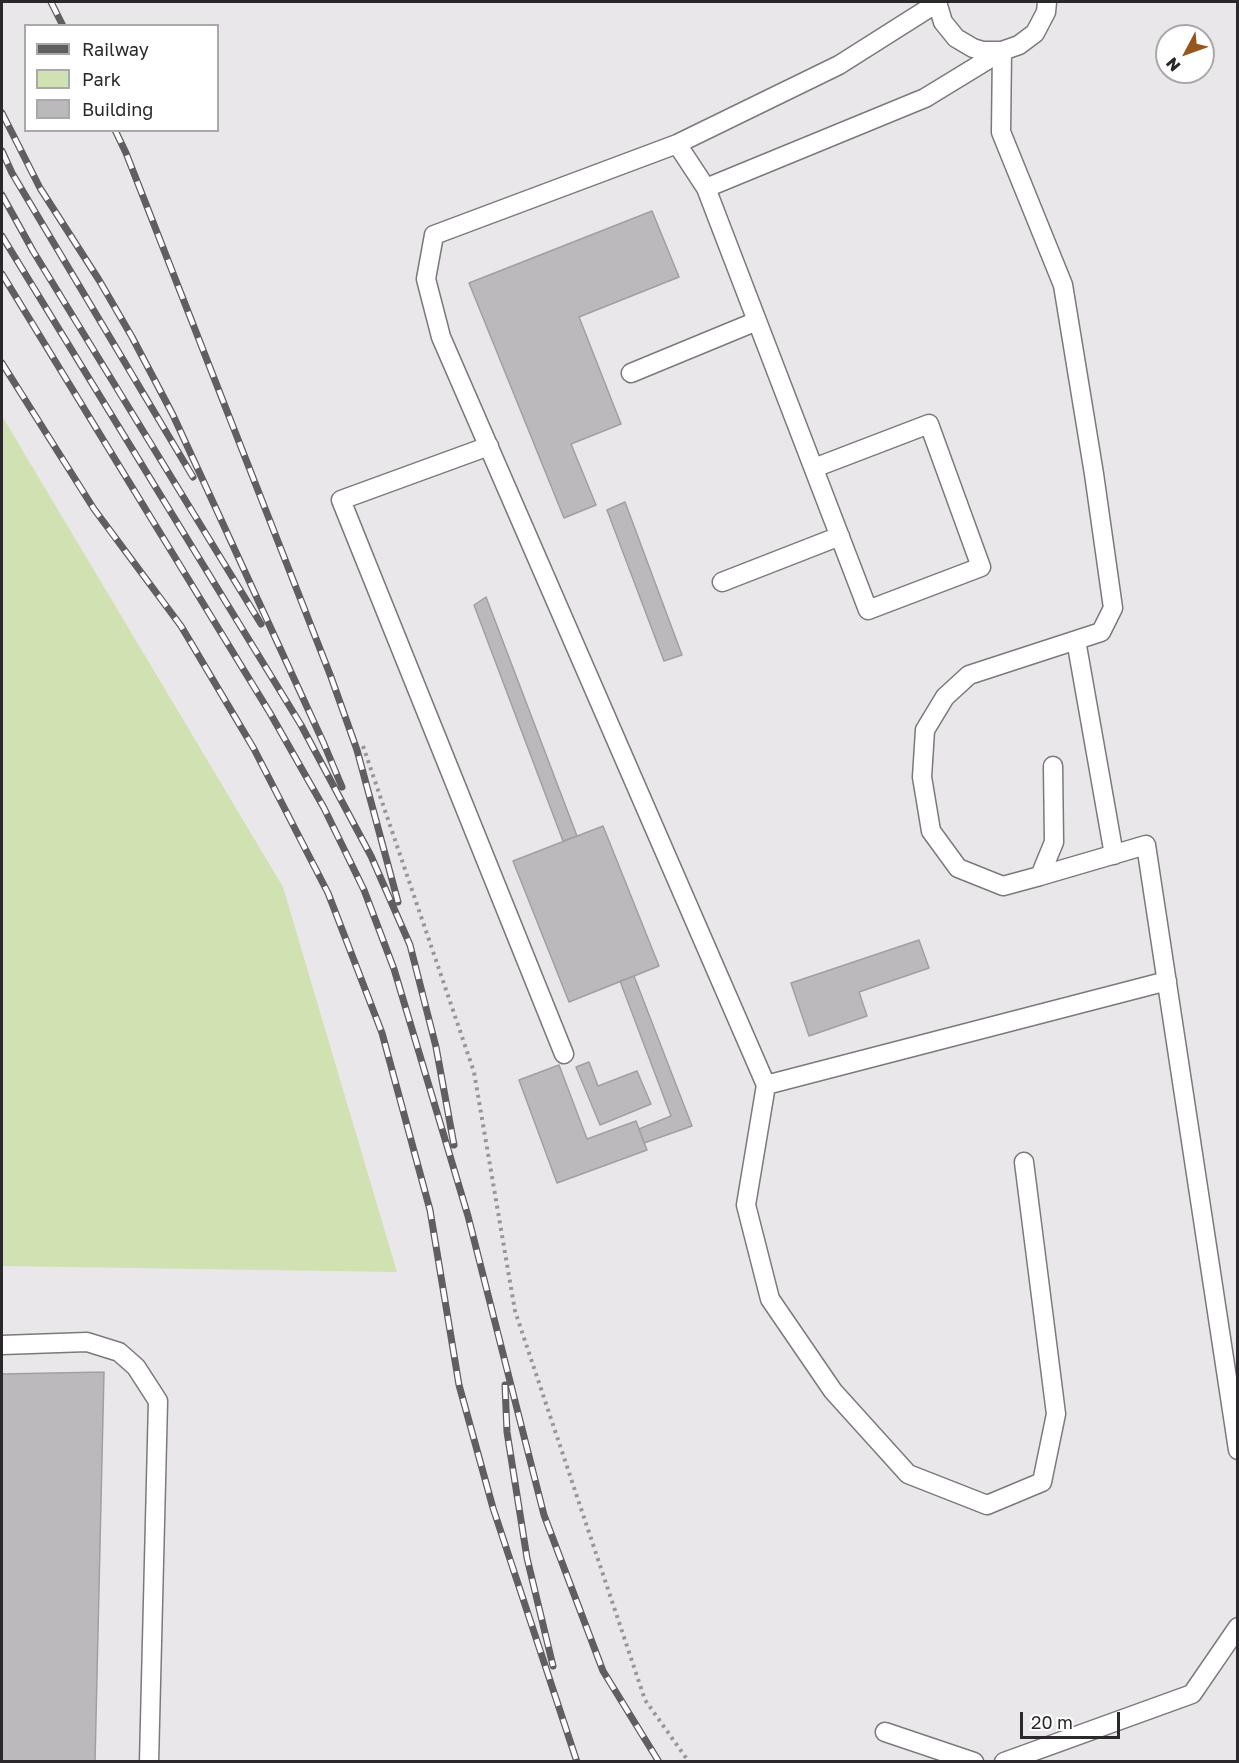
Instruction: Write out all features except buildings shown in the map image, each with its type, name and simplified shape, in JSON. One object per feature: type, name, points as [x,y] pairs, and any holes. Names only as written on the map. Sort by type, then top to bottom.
[{"type":"lane","points":[[1002,51],[983,51],[956,38],[943,22],[937,2],[839,65],[677,144],[434,235],[426,279],[441,337],[766,1085],[746,1205],[770,1299],[833,1391],[908,1474],[987,1505],[1042,1482],[1056,1414],[1024,1162]]},
{"type":"lane","points":[[706,188],[925,98],[1002,51],[1020,45],[1035,33],[1046,12],[1047,2]]},
{"type":"lane","points":[[1002,51],[1001,132],[1063,285],[1113,608],[1101,632],[969,675],[945,697],[925,730],[922,777],[931,831],[958,868],[1003,886],[1146,845],[1238,1450]]},
{"type":"lane","points":[[677,144],[706,188],[813,468],[868,610],[981,567],[929,424],[813,468]]},
{"type":"lane","points":[[631,373],[757,321]]},
{"type":"lane","points":[[489,446],[341,500],[564,1054]]},
{"type":"lane","points":[[722,582],[840,536]]},
{"type":"lane","points":[[1076,640],[1114,855]]},
{"type":"lane","points":[[1040,876],[1054,842],[1053,766]]},
{"type":"lane","points":[[766,1085],[1167,981]]},
{"type":"lane","points":[[2,1346],[87,1342],[118,1352],[136,1367],[158,1401],[149,1761]]},
{"type":"lane","points":[[1004,1761],[1192,1694],[1238,1627]]},
{"type":"lane","points":[[885,1732],[974,1761]]},
{"type":"path","points":[[363,746],[474,1072],[515,1311],[645,1700],[689,1761]]},
{"type":"green space","points":[[2,416],[283,887],[397,1272],[2,1266]]},
{"type":"railway","points":[[51,2],[62,24]]},
{"type":"railway","points":[[2,113],[40,188],[99,280],[173,415],[342,787]]},
{"type":"railway","points":[[116,132],[331,677],[357,750],[398,902]]},
{"type":"railway","points":[[2,151],[12,173],[193,477]]},
{"type":"railway","points":[[2,195],[33,251],[261,624]]},
{"type":"railway","points":[[2,236],[301,725],[371,856],[410,945],[436,1047],[454,1145]]},
{"type":"railway","points":[[2,274],[270,713],[324,808],[364,890],[394,969],[468,1216],[544,1515],[603,1671],[659,1762]]},
{"type":"railway","points":[[2,363],[94,509],[181,626],[254,749],[328,893],[382,1033],[430,1210],[459,1385],[493,1508],[577,1762]]},
{"type":"railway","points":[[505,1385],[507,1432],[527,1558],[553,1666]]}]
